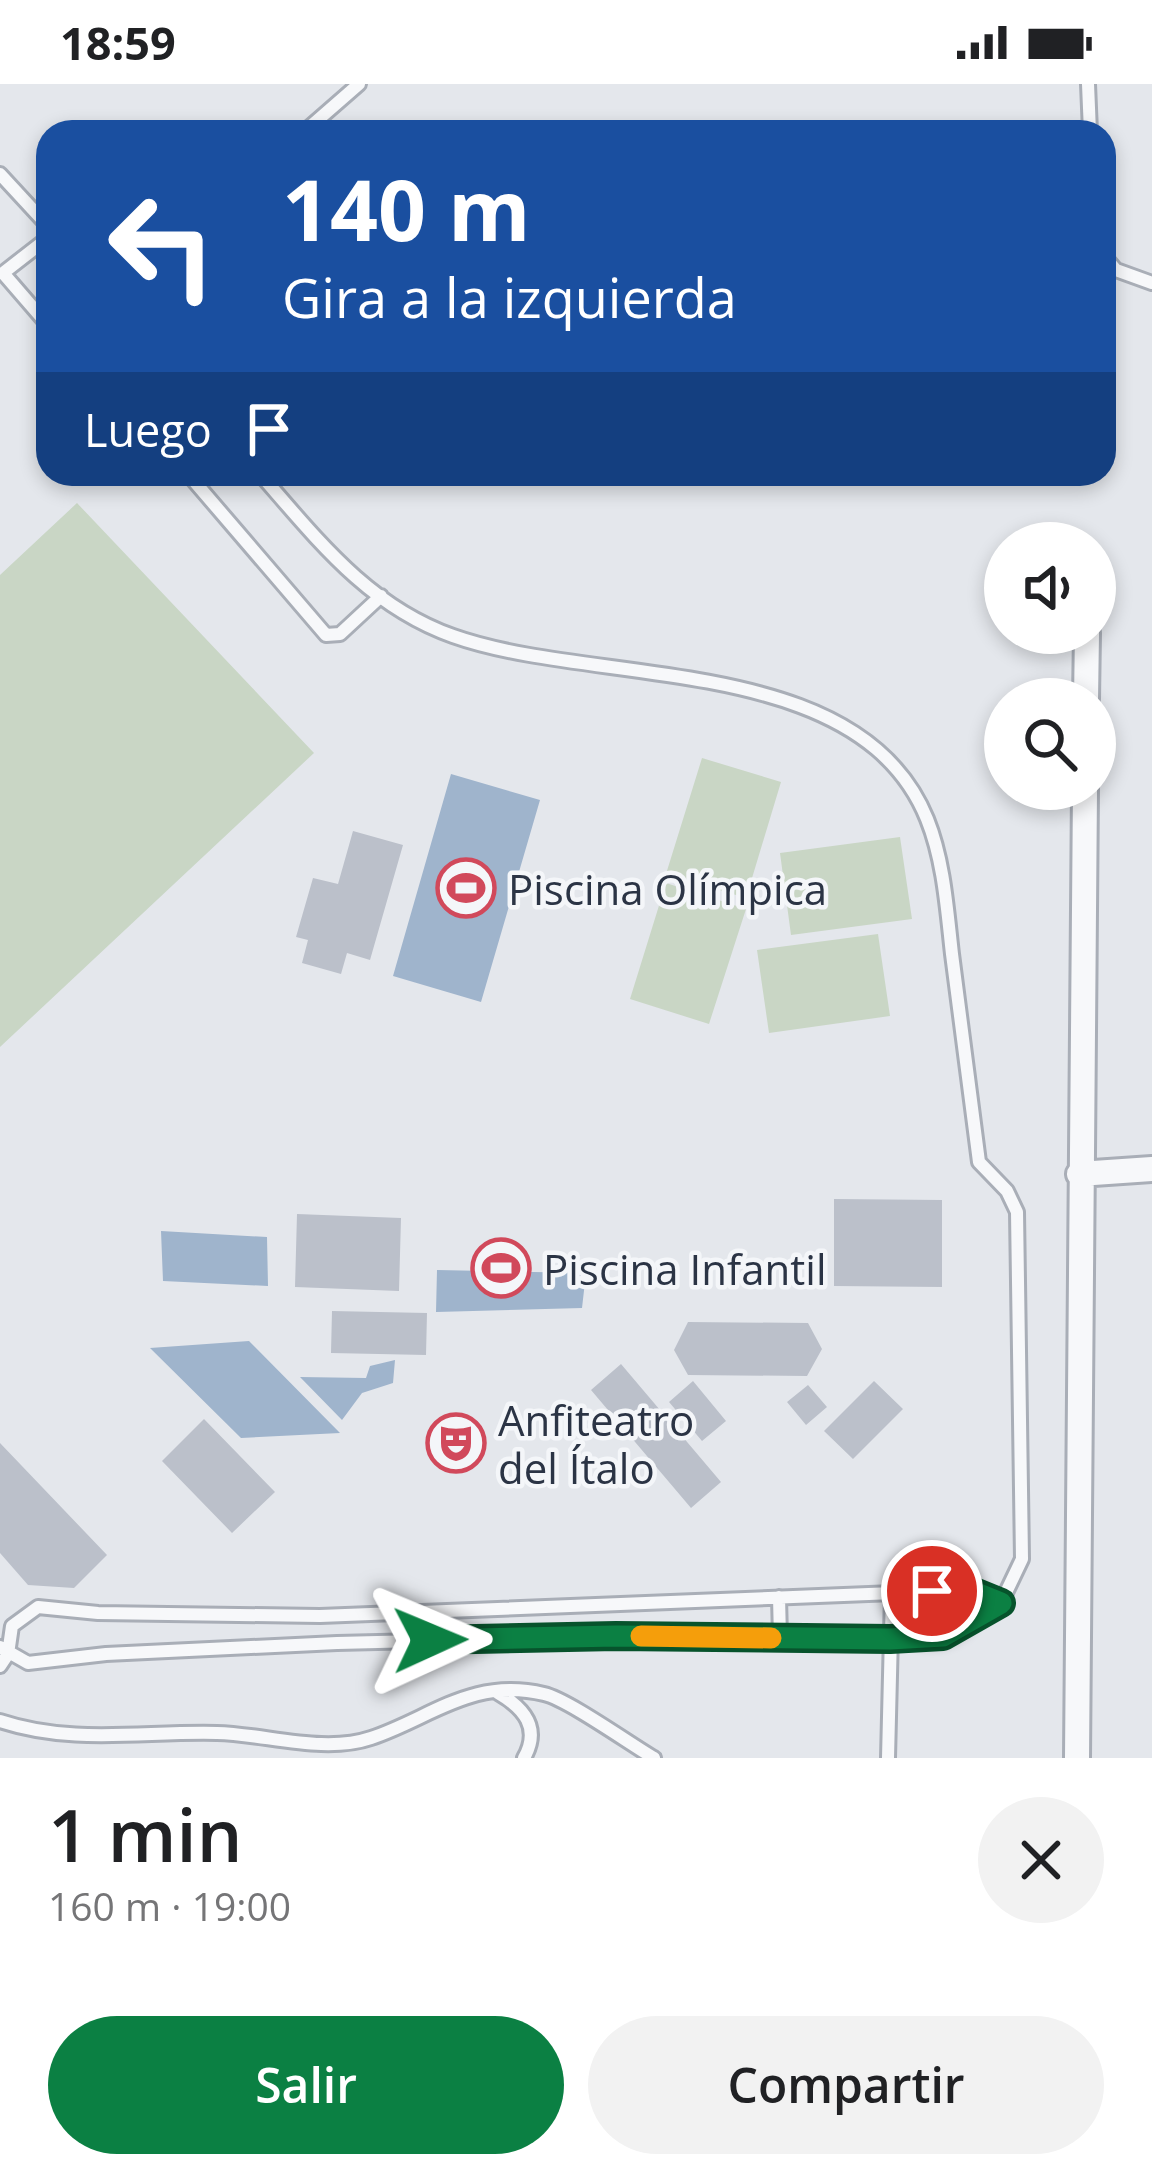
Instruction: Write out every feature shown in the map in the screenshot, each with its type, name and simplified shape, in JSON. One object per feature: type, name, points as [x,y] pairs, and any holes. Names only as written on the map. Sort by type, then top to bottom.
[{"type":"street","points":[[1077,1758],[1085,810]]},
{"type":"street","points":[[1079,1174],[1152,1169]]},
{"type":"lane","points":[[318,120],[359,84]]},
{"type":"lane","points":[[1088,84],[1090,120]]},
{"type":"lane","points":[[0,174],[36,213]]},
{"type":"lane","points":[[36,247],[3,273],[36,311]]},
{"type":"lane","points":[[1116,270],[1152,283]]},
{"type":"lane","points":[[198,486],[326,635],[340,634],[381,596]]},
{"type":"lane","points":[[271,486],[350,576],[451,635],[518,654],[796,702],[846,726],[895,767],[927,818],[944,887],[979,1162],[1007,1191],[1017,1212],[1022,1558],[1001,1603],[943,1636],[337,1642],[106,1654],[28,1663],[3,1656],[12,1626],[38,1607],[98,1613],[320,1616],[969,1590],[1001,1603]]},
{"type":"lane","points":[[888,1758],[892,1593]]},
{"type":"lane","points":[[779,1597],[780,1638]]},
{"type":"lane","points":[[497,1692],[518,1704],[530,1721],[532,1744],[524,1758]]},
{"type":"lane","points":[[0,1721],[61,1736],[220,1733],[319,1743],[368,1740],[450,1700],[497,1692],[546,1694],[654,1758]]},
{"type":"green space","points":[[77,503],[314,753],[0,1047],[0,575]]},
{"type":"green space","points":[[702,758],[781,782],[746,898],[666,874]]},
{"type":"green space","points":[[900,837],[912,919],[791,935],[780,853]]},
{"type":"green space","points":[[666,883],[746,909],[709,1024],[630,999]]},
{"type":"green space","points":[[878,934],[890,1016],[769,1033],[757,950]]},
{"type":"water","name":"Piscina Olímpica","points":[[451,774],[540,800],[481,1002],[393,976]]},
{"type":"water","points":[[161,1231],[267,1237],[268,1286],[163,1281]]},
{"type":"water","points":[[437,1270],[586,1273],[582,1308],[436,1312]]},
{"type":"water","points":[[249,1341],[340,1433],[241,1438],[150,1348]]},
{"type":"water","points":[[395,1360],[393,1383],[362,1393],[342,1420],[300,1377],[366,1378],[370,1366]]},
{"type":"building","points":[[353,831],[403,845],[370,960],[347,953],[341,974],[302,963],[308,940],[296,937],[313,878],[338,884]]},
{"type":"building","points":[[834,1199],[942,1200],[942,1287],[834,1286]]},
{"type":"building","points":[[297,1214],[401,1218],[399,1291],[295,1287]]},
{"type":"building","points":[[332,1311],[427,1313],[426,1355],[331,1353]]},
{"type":"building","points":[[688,1322],[808,1323],[822,1349],[807,1376],[688,1375],[674,1350]]},
{"type":"building","points":[[621,1364],[721,1482],[691,1508],[591,1390]]},
{"type":"building","points":[[693,1381],[726,1421],[702,1441],[669,1402]]},
{"type":"building","points":[[874,1381],[903,1409],[853,1459],[824,1431]]},
{"type":"building","points":[[808,1385],[827,1407],[806,1425],[787,1402]]},
{"type":"building","points":[[204,1419],[275,1492],[232,1533],[162,1461]]},
{"type":"building","points":[[0,1443],[107,1555],[74,1588],[28,1585],[0,1553]]},
{"type":"slow traffic","points":[[641,1636],[771,1638]]},
{"type":"place","name":"Piscina Olímpica","points":[[466,888]]},
{"type":"place","name":"Piscina Infantil","points":[[501,1268]]},
{"type":"place","name":"Anfiteatro del Ítalo","points":[[456,1443]]},
{"type":"route","points":[[430,1640],[943,1636],[1001,1603],[969,1590],[932,1591]]}]
